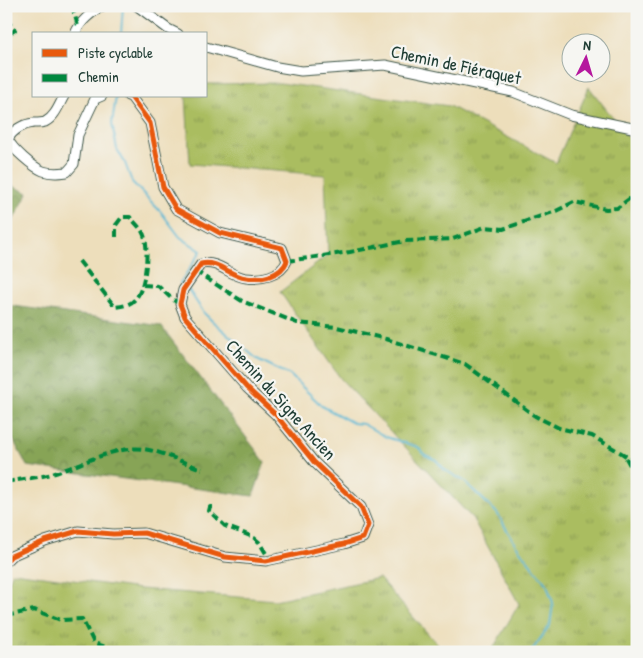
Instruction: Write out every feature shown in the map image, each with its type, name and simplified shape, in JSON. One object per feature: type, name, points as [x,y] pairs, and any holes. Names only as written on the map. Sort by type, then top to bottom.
[{"type":"street","points":[[76,32],[87,16],[102,6]]},
{"type":"street","points":[[137,6],[174,32]]},
{"type":"street","name":"Chemin de Fiéraquet","points":[[208,48],[277,67],[301,71],[385,64],[513,92],[570,115],[637,129]]},
{"type":"street","points":[[63,98],[56,112],[45,122],[18,128],[10,134],[8,139],[11,146],[42,171],[53,174],[67,172],[74,164],[78,135],[95,99],[97,98]]},
{"type":"street","name":"Chemin du Signe Ancien","points":[[6,561],[12,556],[45,541],[78,531],[113,534],[144,533],[225,557],[266,561],[363,538],[368,525],[362,507],[314,462],[276,415],[247,388],[186,317],[180,304],[183,290],[201,264],[210,262],[245,278],[262,278],[277,274],[286,264],[287,261],[282,248],[220,233],[176,209],[163,187],[150,123],[132,98]]},
{"type":"green space","points":[[280,83],[449,106],[556,163],[589,87],[631,141],[637,143],[637,652],[491,652],[519,604],[473,519],[341,379],[280,292],[328,255],[325,175],[190,164],[186,98],[208,98],[208,84]]},
{"type":"green space","points":[[6,183],[28,193],[6,233]]},
{"type":"green space","points":[[6,305],[161,326],[265,462],[253,496],[27,466],[6,426]]},
{"type":"green space","points":[[13,572],[140,589],[275,600],[379,578],[444,652],[6,652],[6,587]]},
{"type":"waterway","points":[[121,32],[123,6]]},
{"type":"waterway","points":[[116,98],[112,124],[117,149],[132,182],[161,212],[180,237],[201,251],[180,283],[182,284]]},
{"type":"waterway","points":[[188,289],[204,313],[257,359],[290,375],[322,406],[353,423],[363,424],[386,437],[418,447],[425,455],[436,460],[445,470],[464,481],[497,513],[516,545],[547,585],[553,603],[550,625],[531,652]]},
{"type":"marked path","points":[[72,6],[78,26]]},
{"type":"marked path","points":[[95,11],[96,6]]},
{"type":"marked path","points":[[6,19],[15,30],[6,36]]},
{"type":"marked path","points":[[287,261],[350,252],[405,241],[453,239],[485,227],[503,229],[556,211],[574,202],[606,209],[617,208],[629,199],[637,197]]},
{"type":"marked path","points":[[79,261],[115,307],[124,306],[132,302],[139,293],[144,276],[146,266],[145,239],[142,231],[130,217],[122,217],[116,225],[116,238]]},
{"type":"marked path","points":[[195,271],[242,301],[297,323],[337,327],[386,339],[465,364],[535,416],[559,428],[592,436],[637,464]]},
{"type":"marked path","points":[[143,285],[158,286],[180,304]]},
{"type":"marked path","points":[[6,482],[41,477],[110,453],[133,449],[144,449],[159,453],[202,469]]},
{"type":"marked path","points":[[626,458],[637,478]]},
{"type":"marked path","points":[[213,507],[210,507],[209,511],[225,526],[253,537],[259,542],[270,560]]},
{"type":"marked path","points":[[6,616],[34,610],[61,620],[82,619],[94,643],[121,652]]},
{"type":"cycle path","points":[[6,561],[11,556],[45,541],[78,531],[113,534],[144,533],[225,557],[266,561],[363,538],[368,525],[361,507],[314,462],[276,415],[247,388],[185,317],[180,304],[183,290],[201,264],[213,264],[240,277],[258,278],[270,276],[280,270],[287,261],[282,248],[220,233],[176,209],[163,187],[150,123],[132,98]]}]
